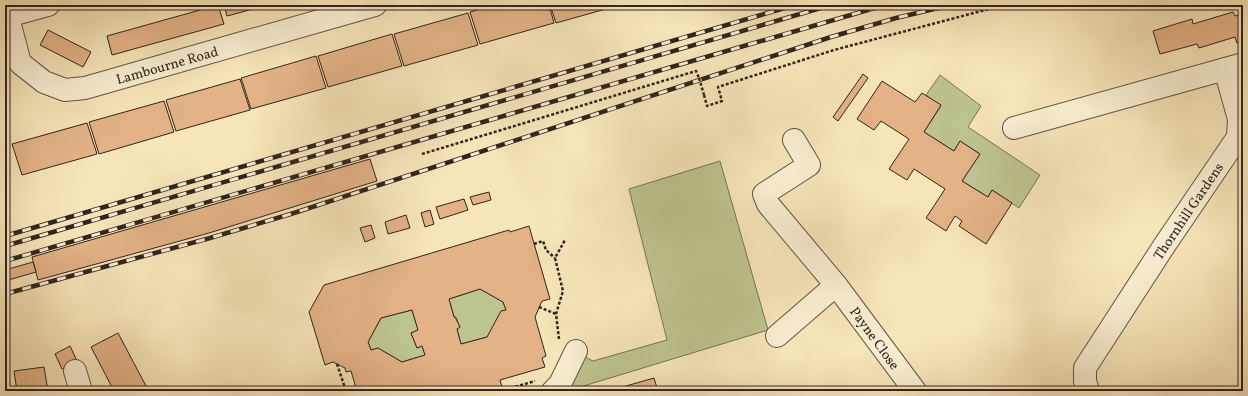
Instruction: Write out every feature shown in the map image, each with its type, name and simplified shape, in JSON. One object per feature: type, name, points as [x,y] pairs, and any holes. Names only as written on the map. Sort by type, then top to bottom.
[{"type":"street","points":[[6,11],[48,5]]},
{"type":"street","name":"Lambourne Road","points":[[6,11],[13,67],[65,90],[85,88],[375,5]]},
{"type":"street","name":"Thornhill Gardens","points":[[1014,128],[1234,66],[1239,119],[1238,137],[1164,246],[1085,368],[1085,381],[1088,391]]},
{"type":"street","name":"Payne Close","points":[[794,140],[809,164],[764,194],[768,204],[836,285],[915,391]]},
{"type":"street","points":[[777,336],[836,285]]},
{"type":"street","points":[[548,385],[560,384],[568,347]]},
{"type":"path","points":[[422,154],[696,71],[707,106],[722,101],[718,87],[834,50],[1004,5]]},
{"type":"path","points":[[555,258],[565,240]]},
{"type":"path","points":[[534,244],[543,241],[546,250],[555,258],[563,291],[556,314],[568,347]]},
{"type":"path","points":[[539,307],[556,314]]},
{"type":"path","points":[[337,364],[346,391]]},
{"type":"path","points":[[501,391],[548,385]]},
{"type":"green space","points":[[940,75],[981,106],[968,127],[1040,175],[1019,208],[992,190],[988,197],[962,181],[980,154],[960,141],[954,151],[924,132],[941,106],[926,95]]},
{"type":"green space","points":[[720,161],[768,330],[577,388],[578,391],[565,391],[583,356],[593,361],[667,340],[629,189]]},
{"type":"green space","points":[[480,289],[503,302],[506,310],[487,337],[461,344],[457,329],[460,327],[456,317],[454,317],[449,299]]},
{"type":"green space","points":[[412,310],[418,330],[411,333],[417,348],[422,346],[425,355],[402,362],[378,348],[371,350],[368,342],[381,318]]},
{"type":"building","points":[[218,5],[224,24],[112,55],[107,36]]},
{"type":"building","points":[[224,5],[268,5],[227,16]]},
{"type":"building","points":[[495,5],[549,5],[554,23],[480,44],[470,12]]},
{"type":"building","points":[[550,5],[620,5],[556,23]]},
{"type":"building","points":[[1233,12],[1235,16],[1243,14],[1243,42],[1237,43],[1235,37],[1199,48],[1197,44],[1160,54],[1153,31],[1192,19],[1193,24]]},
{"type":"building","points":[[468,13],[478,45],[404,66],[394,34]]},
{"type":"building","points":[[48,30],[91,52],[83,67],[40,45]]},
{"type":"building","points":[[392,34],[402,66],[328,87],[318,56]]},
{"type":"building","points":[[316,56],[326,88],[251,109],[241,78]]},
{"type":"building","points":[[863,74],[868,78],[838,121],[833,117]]},
{"type":"building","points":[[240,79],[250,110],[176,131],[166,100]]},
{"type":"building","points":[[882,81],[915,102],[922,93],[941,105],[924,132],[954,151],[960,141],[980,154],[962,181],[988,197],[992,190],[1012,203],[986,244],[959,226],[962,221],[955,216],[946,231],[926,218],[945,189],[914,169],[907,180],[889,169],[909,139],[881,121],[874,130],[857,119]]},
{"type":"building","points":[[164,101],[174,132],[99,154],[89,122]]},
{"type":"building","points":[[87,123],[97,154],[22,175],[12,144]]},
{"type":"building","points":[[370,159],[377,181],[209,233],[38,280],[32,257]]},
{"type":"building","points":[[489,192],[491,200],[473,205],[470,197]]},
{"type":"building","points":[[464,199],[468,210],[440,219],[436,207]]},
{"type":"building","points":[[430,210],[434,224],[425,227],[421,213]]},
{"type":"building","points":[[406,215],[410,228],[388,234],[385,222]]},
{"type":"building","points":[[371,225],[375,238],[365,242],[360,228]]},
{"type":"building","points":[[529,226],[550,299],[542,301],[535,317],[546,356],[542,358],[545,367],[500,380],[502,387],[490,391],[357,391],[351,371],[346,372],[345,368],[333,362],[325,365],[309,312],[324,285],[509,230],[510,232]],"holes":[[[480,289],[503,302],[506,310],[501,311],[487,337],[461,344],[457,329],[460,327],[454,317],[449,299]],[[412,310],[418,330],[411,333],[417,348],[422,346],[425,355],[402,362],[378,348],[371,350],[368,342],[381,318]]]},
{"type":"building","points":[[33,262],[36,272],[5,281],[5,270]]},
{"type":"building","points":[[118,333],[146,386],[135,391],[114,391],[91,347]]},
{"type":"building","points":[[70,346],[77,361],[62,369],[55,354]]},
{"type":"building","points":[[44,367],[48,391],[17,391],[14,371]]},
{"type":"building","points":[[654,378],[658,391],[612,391],[612,390]]},
{"type":"railway","points":[[5,236],[795,5]]},
{"type":"railway","points":[[5,246],[831,5]]},
{"type":"railway","points":[[5,261],[885,5]]},
{"type":"railway","points":[[5,294],[210,238],[294,213],[831,37],[896,18],[951,5]]}]
